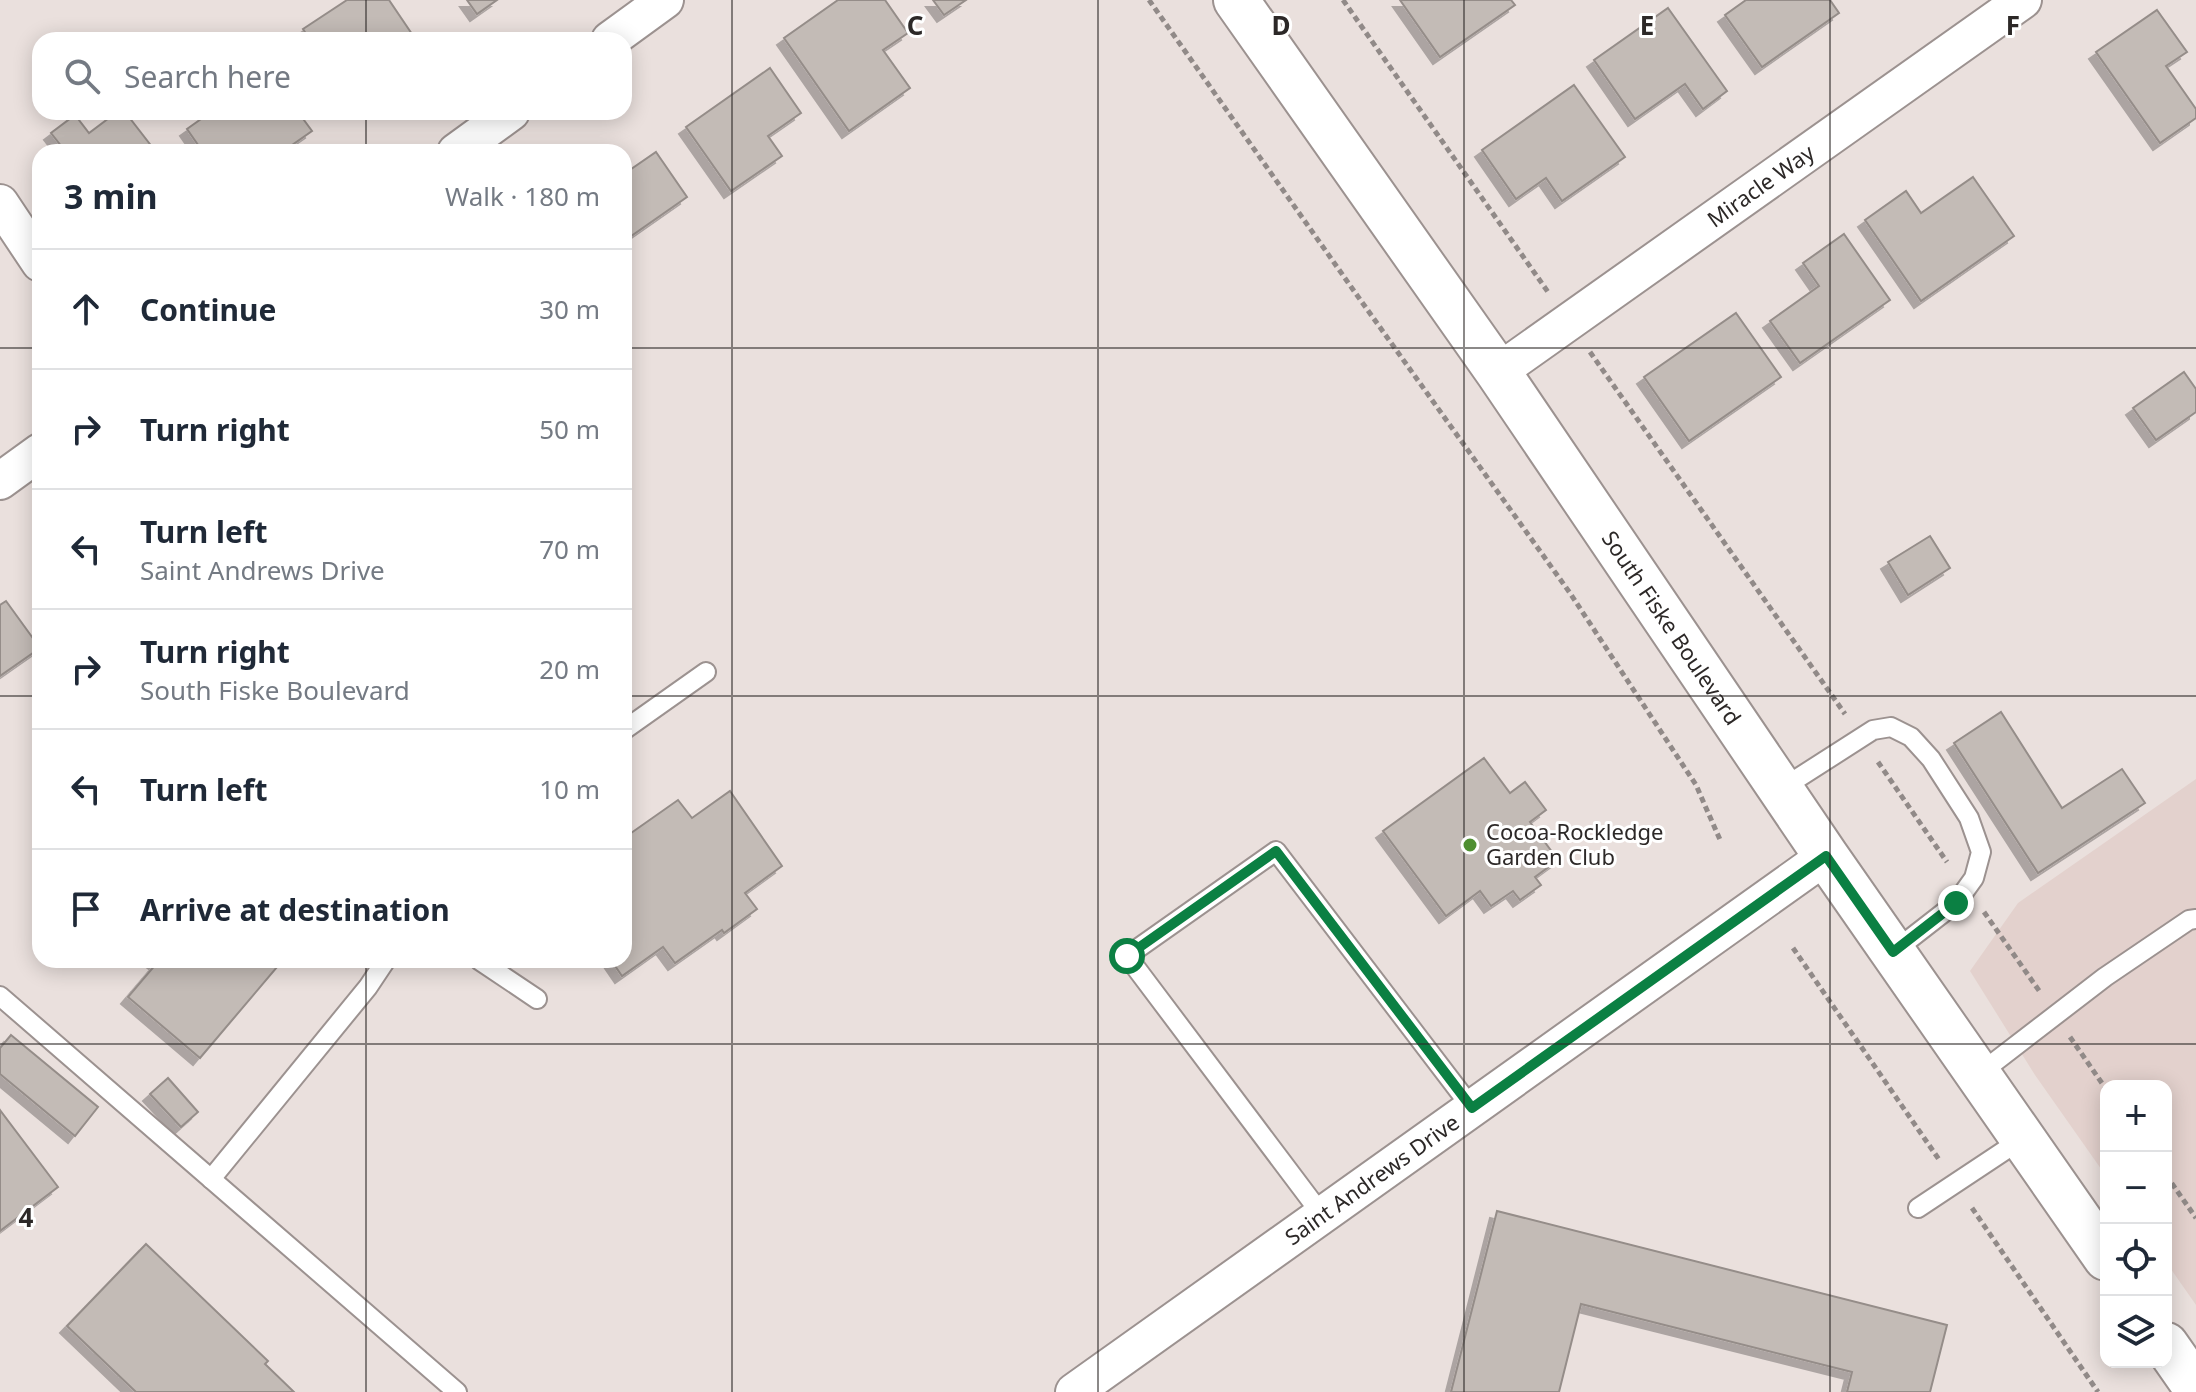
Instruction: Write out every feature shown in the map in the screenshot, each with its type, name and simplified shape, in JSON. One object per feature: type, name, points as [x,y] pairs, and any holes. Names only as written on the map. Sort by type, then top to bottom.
[{"type":"main road","name":"South Fiske Boulevard","points":[[1236,0],[1498,372],[1826,856],[2100,1249]]},
{"type":"main road","points":[[2172,1354],[2196,1388]]},
{"type":"street","points":[[621,32],[665,0]]},
{"type":"street","name":"Miracle Way","points":[[1498,372],[2023,0]]},
{"type":"street","points":[[467,144],[500,120]]},
{"type":"street","points":[[0,203],[32,251]]},
{"type":"street","points":[[0,481],[32,458]]},
{"type":"street","name":"Saint Andrews Drive","points":[[1074,1392],[1826,856]]},
{"type":"lane","points":[[632,724],[706,672]]},
{"type":"lane","points":[[1781,789],[1873,730],[1891,727],[1911,737],[1931,759],[1969,818],[1981,852],[1974,878],[1956,903],[1893,952]]},
{"type":"lane","points":[[1322,1215],[1127,956],[1276,851],[1472,1108]]},
{"type":"lane","points":[[1979,1074],[2105,977],[2189,920],[2196,919]]},
{"type":"lane","points":[[211,1179],[381,968]]},
{"type":"lane","points":[[491,968],[537,999]]},
{"type":"lane","points":[[0,996],[457,1392]]},
{"type":"lane","points":[[1918,1208],[2023,1138]]},
{"type":"path","points":[[1149,0],[1570,593],[1696,785],[1721,842]]},
{"type":"path","points":[[1343,0],[1755,584]]},
{"type":"path","points":[[1978,904],[2043,996]]},
{"type":"path","points":[[1793,948],[1943,1165]]},
{"type":"path","points":[[2069,1035],[2100,1080]]},
{"type":"path","points":[[2172,1184],[2196,1218]]},
{"type":"path","points":[[1969,1205],[2098,1392]]},
{"type":"shaded area","points":[[2196,779],[2196,1305],[2172,1271],[2172,1080],[2100,1080],[2100,1167],[2035,1075],[1970,971],[2018,903]]},
{"type":"building","points":[[347,0],[389,0],[411,32],[305,32],[303,29]]},
{"type":"building","points":[[467,0],[497,0],[477,14]]},
{"type":"building","points":[[838,0],[885,0],[908,33],[883,50],[910,88],[849,131],[784,38]]},
{"type":"building","points":[[933,0],[966,0],[944,15]]},
{"type":"building","points":[[1400,0],[1511,0],[1515,5],[1440,57]]},
{"type":"building","points":[[1746,0],[1830,0],[1839,13],[1762,67],[1725,15]]},
{"type":"building","points":[[1668,8],[1727,91],[1703,109],[1685,84],[1635,119],[1594,60]]},
{"type":"building","points":[[2157,10],[2187,52],[2166,66],[2196,109],[2196,118],[2160,143],[2096,52]]},
{"type":"building","points":[[770,68],[801,113],[768,136],[782,156],[731,191],[686,127]]},
{"type":"building","points":[[1574,85],[1625,157],[1562,201],[1546,178],[1516,199],[1482,150]]},
{"type":"building","points":[[68,120],[79,120],[89,133],[106,120],[131,120],[150,144],[60,144],[51,133]]},
{"type":"building","points":[[200,120],[304,120],[312,131],[293,144],[197,144],[187,129]]},
{"type":"building","points":[[656,152],[687,197],[632,235],[632,168]]},
{"type":"building","points":[[1973,177],[2014,236],[1921,301],[1865,220],[1906,191],[1921,213]]},
{"type":"building","points":[[1844,234],[1890,300],[1800,363],[1770,321],[1819,286],[1803,263]]},
{"type":"building","points":[[1736,313],[1781,377],[1689,441],[1644,377]]},
{"type":"building","points":[[2184,372],[2196,389],[2196,412],[2156,440],[2133,408]]},
{"type":"building","points":[[1930,536],[1950,568],[1908,595],[1888,562]]},
{"type":"building","points":[[6,601],[32,637],[32,654],[0,676],[0,605]]},
{"type":"building","points":[[2001,712],[2062,808],[2122,769],[2145,803],[2038,873],[1954,743]]},
{"type":"building","name":"Cocoa-Rockledge Garden Club","points":[[1484,758],[1510,793],[1525,782],[1546,810],[1530,822],[1558,860],[1535,877],[1541,885],[1520,900],[1513,891],[1491,906],[1480,891],[1446,916],[1383,831]]},
{"type":"building","points":[[730,791],[782,866],[745,893],[757,909],[724,933],[722,930],[675,963],[663,947],[622,976],[616,968],[632,968],[632,832],[678,800],[692,818]]},
{"type":"building","points":[[153,968],[276,968],[200,1058],[128,997]]},
{"type":"building","points":[[11,1035],[98,1107],[75,1136],[0,1074],[0,1048]]},
{"type":"building","points":[[168,1078],[198,1112],[181,1127],[150,1094]]},
{"type":"building","points":[[0,1110],[58,1187],[0,1231]]},
{"type":"building","points":[[1497,1211],[1947,1325],[1930,1392],[1847,1392],[1852,1372],[1581,1304],[1559,1392],[1451,1392]]},
{"type":"building","points":[[146,1244],[268,1361],[265,1364],[294,1392],[136,1392],[67,1326]]},
{"type":"place","name":"Cocoa-Rockledge Garden Club","points":[[1470,845]]},
{"type":"route","points":[[1127,956],[1276,851],[1472,1108],[1826,856],[1893,952],[1956,903]]}]
